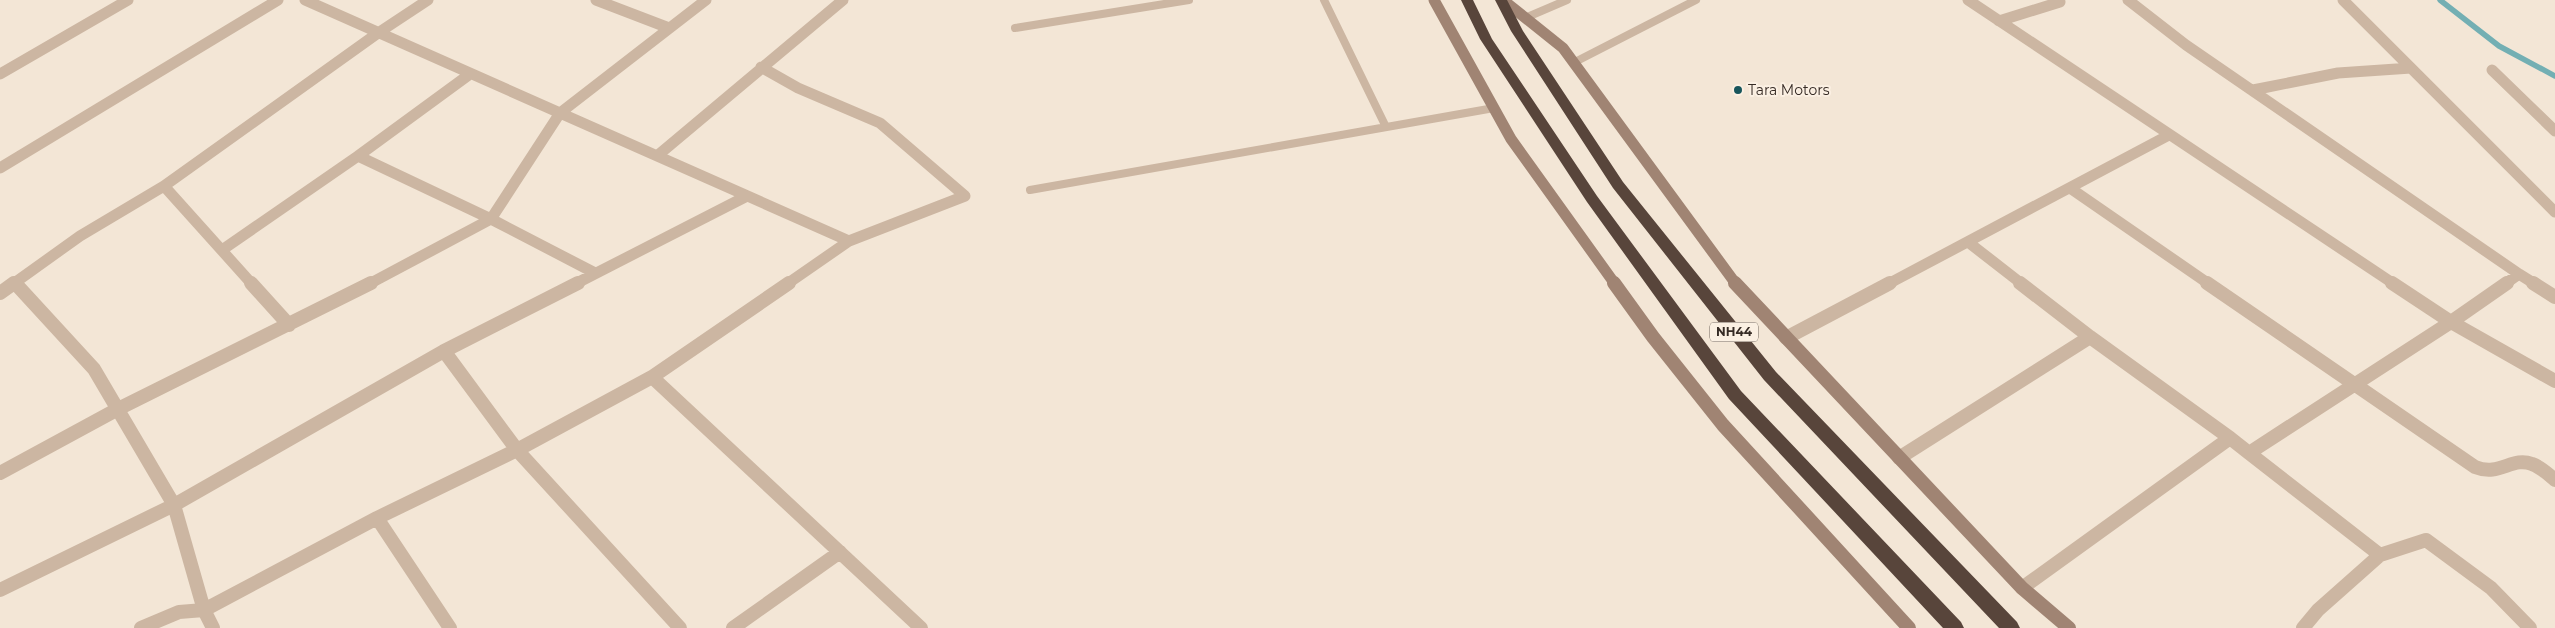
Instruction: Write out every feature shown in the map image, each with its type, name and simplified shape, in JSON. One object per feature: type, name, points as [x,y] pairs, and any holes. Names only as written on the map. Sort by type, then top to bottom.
[{"type":"highway","name":"NH44","points":[[1467,0],[1486,38],[1592,199],[1735,395],[1955,628]]},
{"type":"highway","name":"NH44","points":[[1502,0],[1517,31],[1618,185],[1770,376],[2011,628]]},
{"type":"street","points":[[0,74],[128,0]]},
{"type":"street","points":[[0,168],[278,0]]},
{"type":"street","points":[[305,0],[849,241]]},
{"type":"street","points":[[0,293],[80,236],[164,186],[378,33],[428,0]]},
{"type":"street","points":[[596,0],[669,28]]},
{"type":"street","points":[[0,472],[118,409],[289,325],[490,219],[560,113],[706,0]]},
{"type":"street","points":[[657,156],[843,0]]},
{"type":"street","points":[[1434,0],[1510,138],[1647,329],[1723,425],[1909,628]]},
{"type":"street","points":[[1502,0],[1563,48],[1742,292],[2022,588],[2069,628]]},
{"type":"street","points":[[1968,0],[2451,322],[2555,381]]},
{"type":"street","points":[[2128,0],[2186,45],[2555,297]]},
{"type":"street","points":[[2342,0],[2555,212]]},
{"type":"street","points":[[1999,21],[2060,2]]},
{"type":"street","points":[[141,628],[179,612],[204,610],[377,518],[518,450],[652,377],[849,241],[965,196],[880,123],[798,88],[761,67]]},
{"type":"street","points":[[2253,90],[2338,73],[2411,68]]},
{"type":"street","points":[[2492,70],[2555,131]]},
{"type":"street","points":[[222,250],[358,156],[470,74]]},
{"type":"street","points":[[1786,338],[2169,135]]},
{"type":"street","points":[[358,156],[490,219],[595,273]]},
{"type":"street","points":[[164,186],[289,325]]},
{"type":"street","points":[[2070,188],[2475,468],[2492,473],[2522,462],[2538,466],[2555,480]]},
{"type":"street","points":[[0,590],[174,505],[444,350],[747,196]]},
{"type":"street","points":[[1968,242],[2090,337],[2230,438],[2380,555]]},
{"type":"street","points":[[2249,453],[2451,322],[2519,274]]},
{"type":"street","points":[[15,282],[94,369],[174,505],[204,610],[213,628]]},
{"type":"street","points":[[1899,458],[2090,337]]},
{"type":"street","points":[[444,350],[518,450],[680,628]]},
{"type":"street","points":[[652,377],[921,628]]},
{"type":"street","points":[[2022,588],[2230,438]]},
{"type":"street","points":[[377,518],[450,628]]},
{"type":"street","points":[[2303,628],[2318,610],[2380,555],[2426,540],[2491,588],[2530,628]]},
{"type":"street","points":[[733,628],[840,552]]},
{"type":"lane","points":[[1015,28],[1189,0]]},
{"type":"lane","points":[[1324,0],[1386,127]]},
{"type":"lane","points":[[1525,18],[1558,2],[1567,0]]},
{"type":"lane","points":[[1573,63],[1696,0]]},
{"type":"lane","points":[[1030,190],[1494,108]]},
{"type":"waterway","points":[[2440,0],[2499,46],[2555,76]]},
{"type":"place","name":"Tara Motors","points":[[1738,90]]}]
